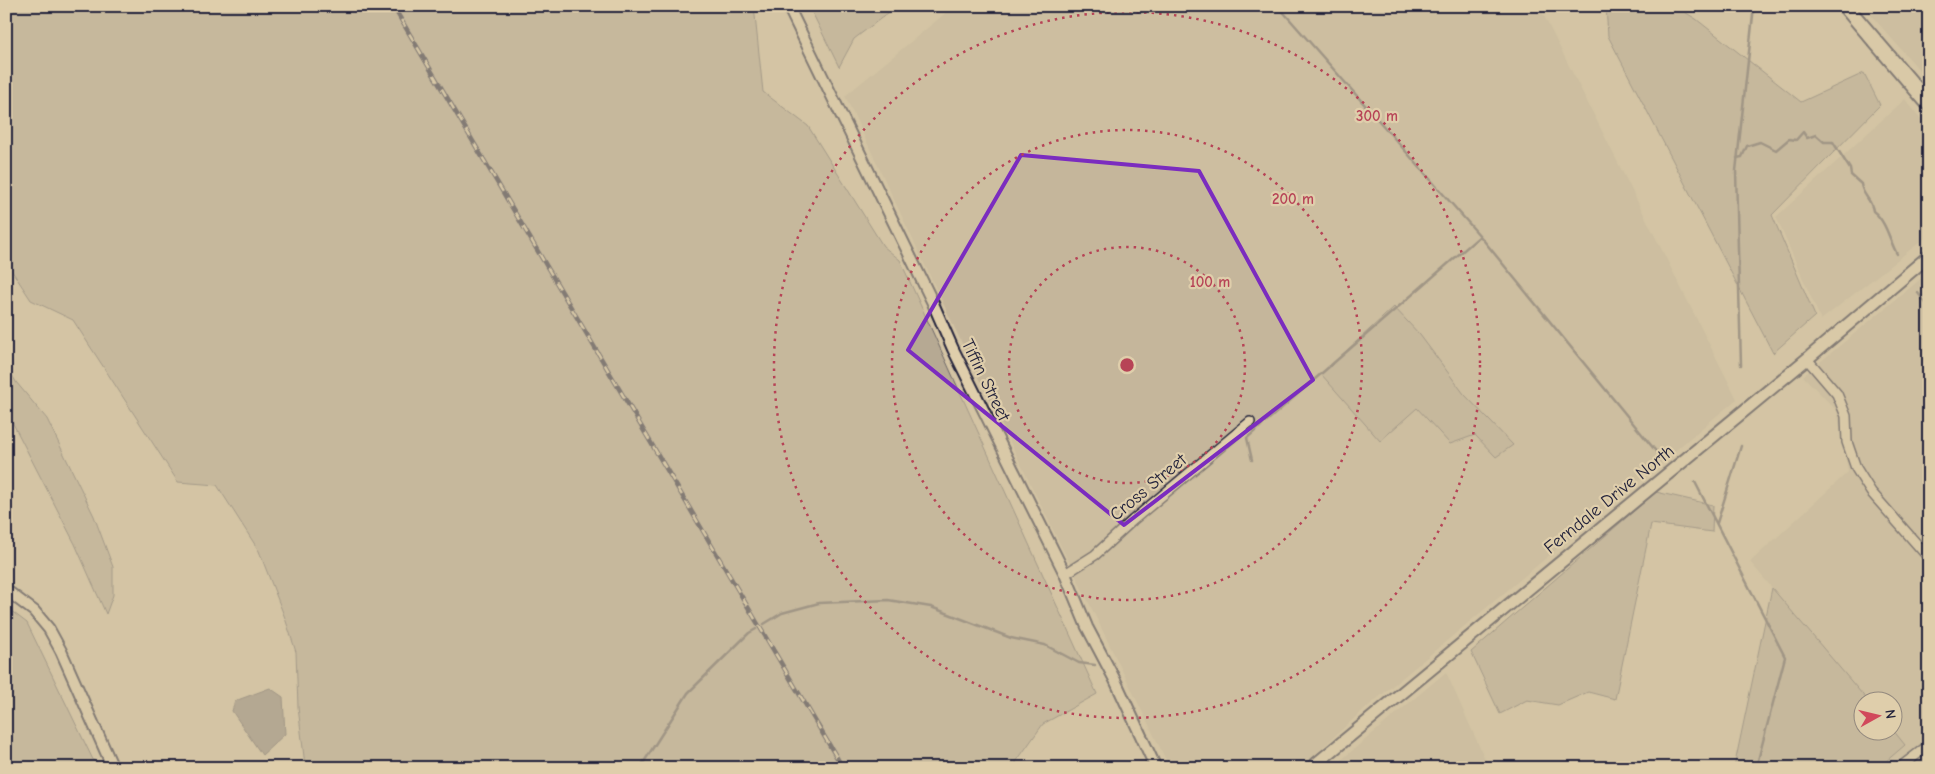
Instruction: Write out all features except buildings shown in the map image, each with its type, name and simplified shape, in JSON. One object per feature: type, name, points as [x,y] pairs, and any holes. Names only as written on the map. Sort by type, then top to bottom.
[{"type":"main road","points":[[1845,6],[1929,104]]},
{"type":"main road","name":"Ferndale Drive North","points":[[1311,768],[1929,256]]},
{"type":"street","name":"Tiffin Street","points":[[788,6],[932,301],[953,349],[1065,574],[1087,627],[1115,680],[1156,768]]},
{"type":"street","points":[[1807,359],[1838,394],[1846,416],[1847,442],[1856,468],[1871,492],[1929,558]]},
{"type":"street","name":"Cross Street","points":[[1065,574],[1094,555],[1132,520],[1250,422]]},
{"type":"street","points":[[6,590],[34,611],[49,629],[61,651],[113,768]]},
{"type":"street","points":[[1899,768],[1929,745]]},
{"type":"highlighted area","points":[[1021,155],[1199,171],[1313,380],[1124,525],[908,350]]},
{"type":"shaded area","points":[[6,6],[754,6],[763,92],[808,126],[883,246],[900,260],[1097,694],[1043,724],[1016,762],[1018,768],[304,768],[298,707],[296,652],[259,551],[217,485],[178,482],[73,320],[31,300],[6,262]]},
{"type":"shaded area","points":[[809,6],[897,6],[854,39],[839,67]]},
{"type":"shaded area","points":[[954,6],[1539,6],[1737,399],[1360,713],[1309,760],[1297,768],[1170,768],[976,373],[845,96]]},
{"type":"shaded area","points":[[1606,6],[1675,6],[1696,19],[1801,102],[1864,73],[1880,105],[1772,215],[1815,316],[1773,353],[1608,36]]},
{"type":"shaded area","points":[[1863,6],[1929,6],[1929,81]]},
{"type":"shaded area","points":[[1905,99],[1929,129],[1929,235],[1821,320],[1776,217]]},
{"type":"shaded area","points":[[1929,272],[1929,768],[1878,768],[1905,745],[1902,741],[1902,692],[1860,692],[1750,562],[1848,472],[1837,411],[1803,376]]},
{"type":"shaded area","points":[[1394,307],[1420,335],[1464,394],[1513,445],[1496,457],[1475,435],[1450,444],[1417,408],[1380,441],[1321,374]]},
{"type":"shaded area","points":[[6,365],[16,382],[47,419],[94,516],[113,567],[113,595],[106,614],[75,544],[6,410]]},
{"type":"shaded area","points":[[1656,492],[1713,505],[1712,532],[1651,524],[1615,699],[1588,692],[1558,705],[1527,700],[1500,714],[1471,652]]},
{"type":"shaded area","points":[[1772,588],[1860,692],[1852,692],[1852,742],[1902,741],[1905,745],[1878,768],[1734,768]]},
{"type":"shaded area","points":[[6,607],[27,623],[97,768],[6,768]]},
{"type":"shaded area","points":[[1446,672],[1489,768],[1332,768],[1347,755]]},
{"type":"shaded area","points":[[270,688],[283,697],[285,734],[262,755],[232,711],[235,701]]},
{"type":"waterway","points":[[1278,6],[1480,236],[1659,455]]},
{"type":"waterway","points":[[1741,365],[1736,171],[1754,6]]},
{"type":"waterway","points":[[1737,158],[1742,157],[1747,146],[1760,142],[1776,150],[1789,139],[1796,140],[1803,132],[1807,138],[1816,135],[1824,142],[1833,142],[1850,169],[1851,175],[1861,184],[1873,211],[1882,220],[1897,254]]},
{"type":"waterway","points":[[1252,460],[1247,438],[1480,236]]},
{"type":"waterway","points":[[1918,293],[1929,307]]},
{"type":"waterway","points":[[1717,523],[1741,446]]},
{"type":"waterway","points":[[1695,482],[1785,657],[1756,768]]},
{"type":"waterway","points":[[764,624],[782,613],[819,603],[888,600],[931,607],[1011,638],[1045,645],[1079,663],[1095,665]]},
{"type":"waterway","points":[[640,768],[688,693],[749,633],[756,629]]},
{"type":"railway","points":[[393,6],[843,768]]}]
